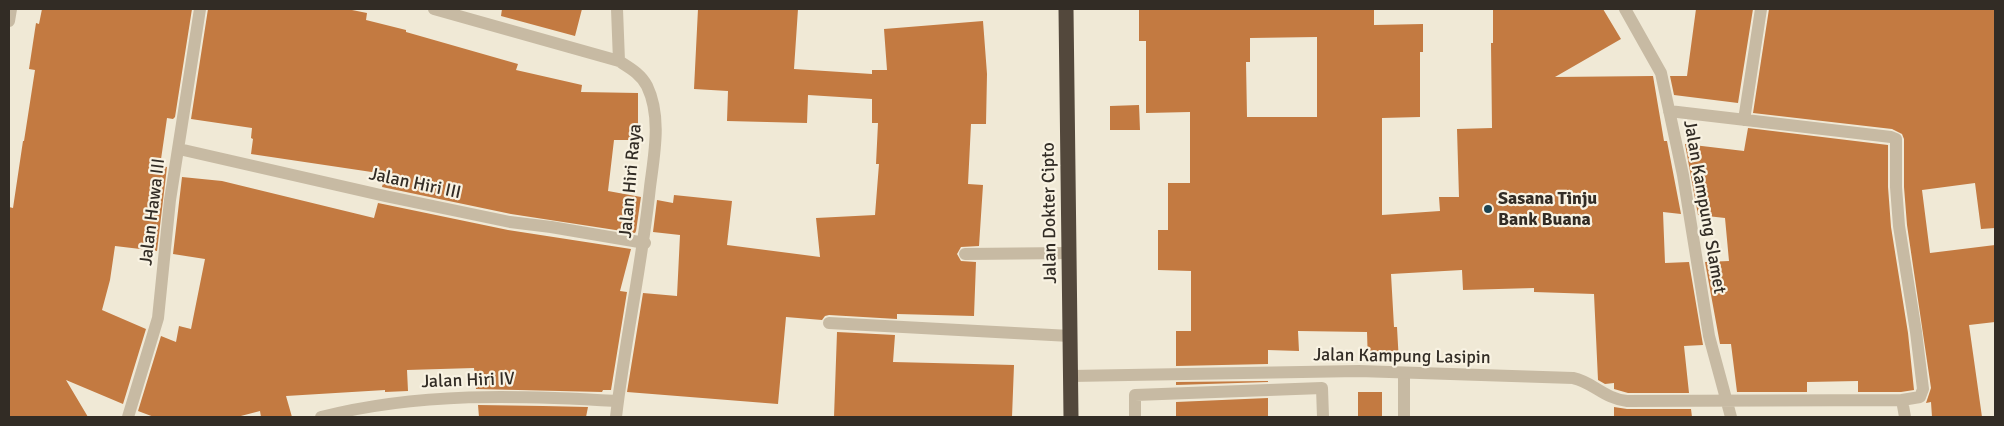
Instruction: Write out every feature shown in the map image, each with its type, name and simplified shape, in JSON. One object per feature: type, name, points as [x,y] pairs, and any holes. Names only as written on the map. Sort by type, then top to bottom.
[{"type":"highway","name":"Jalan Dokter Cipto","points":[[1066,9],[1071,417]]},
{"type":"street","points":[[9,22],[11,9]]},
{"type":"street","name":"Jalan Hawa III","points":[[128,417],[158,318],[170,200],[200,9]]},
{"type":"street","name":"Jalan Hiri Raya","points":[[434,9],[619,61],[638,74],[647,86],[654,110],[656,133],[644,243],[616,417]]},
{"type":"street","points":[[617,9],[619,61]]},
{"type":"street","name":"Jalan Kampung Slamet","points":[[1625,9],[1661,73],[1683,175],[1709,336],[1731,417]]},
{"type":"street","points":[[1744,120],[1761,9]]},
{"type":"street","points":[[1669,111],[1896,139],[1896,187],[1899,226],[1923,390],[1920,397],[1902,400],[1905,417]]},
{"type":"street","name":"Jalan Hiri III","points":[[179,149],[385,196],[510,222],[644,243]]},
{"type":"street","points":[[965,254],[1069,253]]},
{"type":"street","points":[[829,323],[1070,336]]},
{"type":"street","points":[[1404,373],[1404,417]]},
{"type":"street","name":"Jalan Kampung Lasipin","points":[[1071,376],[1404,373],[1573,378],[1587,383],[1616,400],[1727,402],[1902,400]]},
{"type":"street","points":[[1135,417],[1134,395],[1322,388],[1323,417]]},
{"type":"street","name":"Jalan Hiri IV","points":[[321,417],[354,409],[406,402],[480,396],[618,401]]},
{"type":"building","points":[[42,9],[192,9],[175,117],[173,119],[167,118],[160,166],[167,167],[157,251],[115,246],[110,280],[102,310],[146,329],[123,404],[66,380],[88,417],[9,417],[9,207],[13,208],[35,70],[29,69],[36,23],[39,24]]},
{"type":"building","points":[[208,9],[347,9],[367,13],[366,20],[406,30],[406,32],[518,64],[516,70],[582,85],[581,92],[638,93],[638,140],[614,140],[608,191],[641,197],[635,233],[511,214],[382,187],[385,174],[251,154],[252,128],[191,119]]},
{"type":"building","points":[[502,9],[582,9],[575,36],[501,16]]},
{"type":"building","points":[[698,9],[798,9],[794,69],[872,74],[872,70],[887,70],[884,29],[983,21],[987,74],[986,124],[971,124],[968,184],[983,185],[979,246],[961,247],[957,254],[961,261],[976,262],[974,316],[897,314],[897,319],[829,315],[825,316],[822,320],[786,317],[778,404],[627,392],[643,293],[677,296],[680,235],[653,232],[657,200],[673,203],[674,195],[732,201],[727,245],[820,257],[816,218],[875,215],[879,164],[876,164],[878,123],[872,123],[872,99],[808,95],[807,123],[727,121],[728,91],[694,89]]},
{"type":"building","points":[[1139,9],[1374,9],[1374,25],[1423,24],[1423,52],[1420,52],[1420,117],[1382,118],[1382,215],[1440,211],[1439,197],[1459,197],[1457,129],[1492,128],[1491,43],[1493,43],[1493,9],[1603,9],[1621,39],[1555,77],[1653,76],[1664,141],[1667,141],[1681,214],[1663,212],[1665,263],[1689,262],[1703,345],[1684,346],[1689,393],[1628,393],[1614,389],[1614,383],[1605,384],[1598,380],[1594,294],[1534,292],[1534,288],[1463,290],[1462,270],[1391,274],[1394,327],[1397,327],[1399,363],[1368,363],[1367,332],[1298,331],[1299,351],[1268,350],[1268,364],[1176,366],[1176,331],[1191,331],[1191,271],[1158,270],[1158,230],[1168,230],[1168,183],[1190,183],[1190,112],[1146,113],[1146,41],[1139,41]],"holes":[[[1317,37],[1317,117],[1247,117],[1246,62],[1250,62],[1250,38]]]},
{"type":"building","points":[[1696,9],[1753,9],[1738,103],[1674,95],[1670,76],[1687,76]]},
{"type":"building","points":[[1769,9],[1995,9],[1995,228],[1981,229],[1975,183],[1922,190],[1930,253],[1995,245],[1995,322],[1969,325],[1982,417],[1932,417],[1931,402],[1926,403],[1931,388],[1907,225],[1904,187],[1904,139],[1902,134],[1892,129],[1753,113]]},
{"type":"building","points":[[1139,105],[1140,130],[1110,130],[1110,106]]},
{"type":"building","points":[[1748,128],[1888,145],[1888,187],[1891,227],[1908,333],[1914,390],[1901,392],[1858,392],[1858,381],[1807,382],[1807,392],[1737,392],[1731,344],[1720,344],[1705,262],[1729,261],[1725,218],[1698,215],[1685,144],[1744,151]]},
{"type":"building","points":[[182,177],[222,181],[374,218],[378,203],[508,230],[631,249],[620,291],[627,292],[611,390],[603,390],[602,392],[476,389],[474,368],[407,370],[408,391],[385,392],[385,390],[286,396],[292,417],[261,417],[260,411],[237,417],[154,417],[138,411],[161,336],[176,342],[179,326],[191,329],[205,259],[173,254]]},
{"type":"building","points":[[837,332],[895,335],[893,362],[1014,365],[1012,417],[834,417]]},
{"type":"building","points":[[1176,382],[1268,382],[1176,385]]},
{"type":"building","points":[[1358,392],[1382,392],[1382,417],[1358,417]]},
{"type":"building","points":[[1268,398],[1268,417],[1176,417],[1176,402]]},
{"type":"building","points":[[478,405],[588,407],[586,417],[479,417]]},
{"type":"building","points":[[1614,407],[1627,409],[1691,409],[1692,417],[1614,417]]},
{"type":"place","name":"Sasana Tinju Bank Buana","points":[[1488,209]]}]
